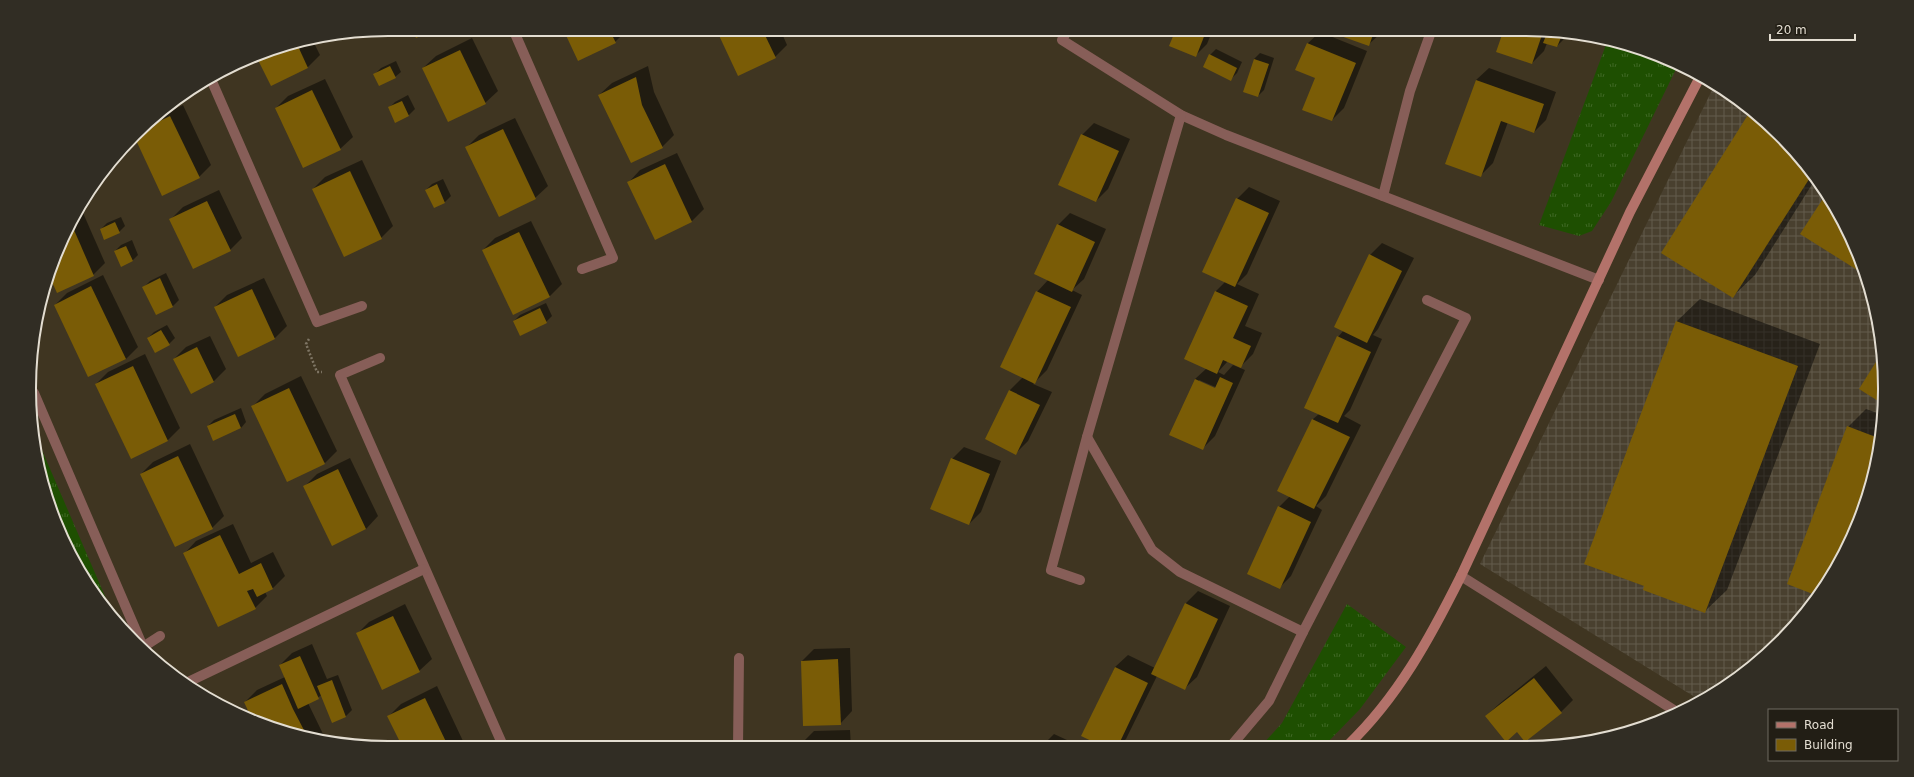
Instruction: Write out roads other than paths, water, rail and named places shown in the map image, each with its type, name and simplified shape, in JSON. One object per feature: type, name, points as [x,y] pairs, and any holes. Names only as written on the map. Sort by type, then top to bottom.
[{"type":"main road","points":[[1353,741],[1363,731],[1400,685],[1433,632],[1461,576],[1630,212],[1698,81]]},
{"type":"street","points":[[516,36],[613,258],[582,269]]},
{"type":"street","points":[[1064,36],[1062,40],[1181,115],[1226,135],[1599,280]]},
{"type":"street","points":[[1382,196],[1410,91],[1430,36]]},
{"type":"street","points":[[213,83],[317,322],[362,306]]},
{"type":"street","points":[[1080,580],[1051,570],[1087,437],[1181,115]]},
{"type":"street","points":[[1235,741],[1269,701],[1303,632],[1466,318],[1427,300]]},
{"type":"street","points":[[380,358],[340,375],[501,741]]},
{"type":"street","points":[[36,399],[139,638]]},
{"type":"street","points":[[1087,437],[1152,550],[1180,572],[1303,632]]},
{"type":"street","points":[[191,681],[424,569]]},
{"type":"street","points":[[1461,576],[1672,709]]},
{"type":"street","points":[[146,645],[160,636]]},
{"type":"street","points":[[738,741],[739,658]]}]
